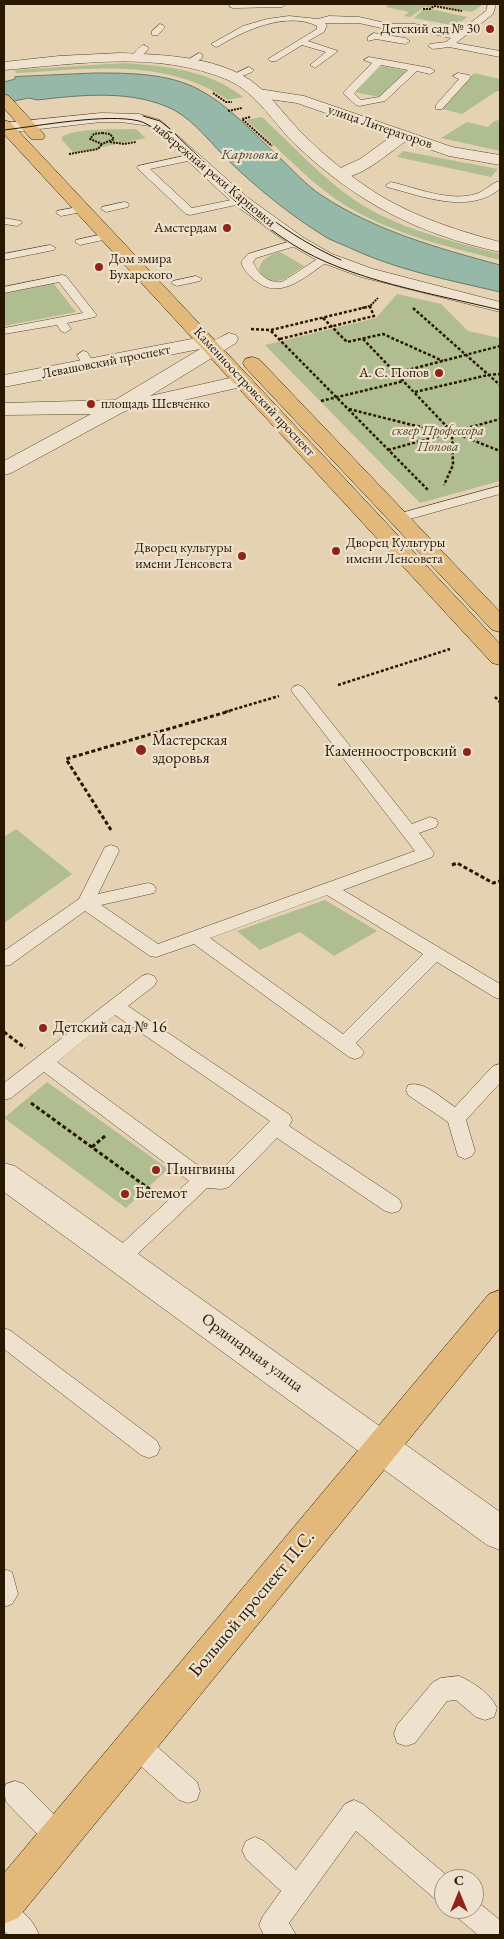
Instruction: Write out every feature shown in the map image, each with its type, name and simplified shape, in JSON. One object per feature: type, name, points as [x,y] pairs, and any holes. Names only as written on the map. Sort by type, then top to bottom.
[{"type":"main road","points":[[5,101],[49,149]]},
{"type":"main road","name":"Каменноостровский проспект","points":[[5,127],[88,202],[108,236],[217,339],[399,518],[500,625]]},
{"type":"main road","name":"Каменноостровский проспект","points":[[88,202],[106,209],[119,222]]},
{"type":"main road","points":[[164,270],[190,297]]},
{"type":"main road","name":"Каменноостровский проспект","points":[[217,339],[243,381],[500,658]]},
{"type":"main road","name":"Большой проспект П.С.","points":[[4,1904],[500,1304]]},
{"type":"street","points":[[4,66],[140,53],[193,60],[233,77],[259,94],[299,139],[366,194],[397,212],[432,226],[500,247]]},
{"type":"street","name":"улица Литераторов","points":[[259,94],[299,99],[449,151],[500,160]]},
{"type":"street","name":"набережная реки Карповки","points":[[5,127],[105,117],[143,119],[155,123],[165,130],[241,201],[298,242],[326,258],[367,273],[500,307]]},
{"type":"street","points":[[340,174],[360,168],[385,147],[405,136]]},
{"type":"street","points":[[7,464],[120,406],[217,339]]},
{"type":"street","name":"Левашовский проспект","points":[[4,381],[86,360],[217,339]]},
{"type":"street","points":[[86,360],[80,375],[78,388],[89,399],[120,406]]},
{"type":"street","points":[[4,409],[78,409],[120,406],[154,401],[243,381]]},
{"type":"street","name":"Ординарная улица","points":[[4,1175],[500,1532]]},
{"type":"lane","points":[[233,5],[282,4]]},
{"type":"lane","points":[[433,46],[449,44],[490,12],[492,4]]},
{"type":"lane","points":[[216,44],[265,20],[291,18],[318,22],[328,19],[358,20],[390,27],[415,27],[458,37]]},
{"type":"lane","points":[[273,60],[321,30],[322,25],[318,22]]},
{"type":"lane","points":[[371,39],[374,36],[405,41]]},
{"type":"lane","points":[[300,42],[330,49],[336,54],[315,65]]},
{"type":"lane","points":[[449,44],[467,52],[500,54]]},
{"type":"lane","points":[[366,59],[430,71]]},
{"type":"lane","points":[[359,103],[348,93],[379,62]]},
{"type":"lane","points":[[339,112],[359,103],[382,99],[414,68]]},
{"type":"lane","points":[[233,77],[248,70]]},
{"type":"lane","points":[[439,107],[466,78],[458,76]]},
{"type":"lane","points":[[193,157],[142,168],[168,196],[190,212],[241,201]]},
{"type":"lane","points":[[391,185],[466,200],[484,196],[494,191],[500,184]]},
{"type":"lane","points":[[61,214],[88,202]]},
{"type":"lane","points":[[106,209],[124,205]]},
{"type":"lane","points":[[4,221],[17,222]]},
{"type":"lane","points":[[80,242],[108,236]]},
{"type":"lane","points":[[298,242],[252,256],[244,268],[268,284],[280,286],[326,258]]},
{"type":"lane","points":[[4,257],[50,248]]},
{"type":"lane","points":[[4,290],[62,278],[91,315],[62,325],[4,331]]},
{"type":"lane","points":[[177,283],[196,279]]},
{"type":"lane","points":[[399,518],[441,503],[500,490]]},
{"type":"lane","points":[[85,902],[156,951],[426,853],[298,690]]},
{"type":"lane","points":[[409,831],[430,823]]},
{"type":"lane","points":[[85,902],[111,851]]},
{"type":"lane","points":[[4,960],[85,902],[148,889]]},
{"type":"lane","points":[[329,889],[500,992]]},
{"type":"lane","points":[[196,937],[350,1048],[435,953]]},
{"type":"lane","points":[[4,1093],[148,980]]},
{"type":"lane","points":[[44,1062],[203,1180],[222,1180],[283,1120],[115,1006]]},
{"type":"lane","points":[[456,1118],[500,1071]]},
{"type":"lane","points":[[415,1090],[456,1118],[465,1151]]},
{"type":"lane","points":[[276,1127],[392,1205]]},
{"type":"lane","points":[[120,1258],[203,1180]]},
{"type":"lane","points":[[4,1337],[149,1448]]},
{"type":"lane","points":[[4,1580],[6,1594],[4,1596]]},
{"type":"lane","points":[[406,1734],[441,1690],[459,1688],[485,1708]]},
{"type":"lane","points":[[136,1745],[188,1791]]},
{"type":"lane","points":[[14,1793],[59,1838]]},
{"type":"lane","points":[[282,1935],[272,1925],[354,1813],[434,1881]]},
{"type":"lane","points":[[255,1850],[298,1889]]},
{"type":"lane","points":[[4,1913],[26,1935]]},
{"type":"lane","points":[[479,1919],[498,1935]]},
{"type":"path","points":[[207,90],[226,102],[235,101]]},
{"type":"path","points":[[239,105],[252,117],[242,119],[276,150]]},
{"type":"path","points":[[228,111],[242,108]]},
{"type":"path","points":[[69,154],[98,149],[102,143]]},
{"type":"path","points":[[106,143],[111,147]]},
{"type":"path","points":[[363,339],[452,432],[453,465],[441,503],[271,330],[370,306],[383,294]]},
{"type":"path","points":[[280,339],[374,316],[370,306]]},
{"type":"path","points":[[411,306],[500,385]]},
{"type":"path","points":[[322,317],[347,342],[382,334],[443,361]]},
{"type":"path","points":[[396,373],[500,346]]},
{"type":"path","points":[[414,392],[488,374],[500,374]]},
{"type":"path","points":[[319,401],[404,381]]},
{"type":"path","points":[[347,408],[452,432],[500,452]]},
{"type":"path","points":[[388,450],[500,419]]},
{"type":"path","points":[[338,685],[450,649]]},
{"type":"path","points":[[112,832],[66,759],[298,690]]},
{"type":"path","points":[[495,697],[500,702]]},
{"type":"path","points":[[452,865],[457,863],[493,883],[500,881]]},
{"type":"path","points":[[38,1108],[141,1183]]},
{"type":"green space","points":[[384,4],[483,4],[472,12],[434,5],[430,8],[424,7],[410,17],[404,16],[409,12],[386,7],[388,6]]},
{"type":"green space","points":[[425,8],[467,17],[456,26],[414,18]]},
{"type":"green space","points":[[124,63],[171,68],[201,75],[230,88],[243,97],[228,100],[204,86],[179,77],[152,72],[98,68],[16,73],[15,70]]},
{"type":"green space","points":[[381,66],[407,71],[380,97],[354,92]]},
{"type":"green space","points":[[474,73],[500,79],[500,91],[497,91],[462,114],[442,109]]},
{"type":"green space","points":[[262,117],[331,182],[372,211],[407,227],[500,254],[500,260],[409,235],[366,217],[345,205],[316,184],[246,120]]},
{"type":"green space","points":[[500,120],[500,151],[441,138],[467,122],[488,127],[494,121]]},
{"type":"green space","points":[[136,129],[146,138],[74,153],[62,140],[62,137],[77,132]]},
{"type":"green space","points":[[403,151],[498,169],[491,177],[397,157]]},
{"type":"green space","points":[[280,252],[304,266],[283,280],[273,282],[261,274],[259,270],[263,261],[273,254]]},
{"type":"green space","points":[[53,283],[76,312],[4,326],[4,293]]},
{"type":"green space","name":"сквер Профессора Попова","points":[[397,294],[441,304],[468,331],[500,338],[500,481],[420,503],[265,345],[376,318]]},
{"type":"green space","points":[[16,829],[72,874],[4,923],[4,837]]},
{"type":"green space","points":[[325,900],[377,931],[334,956],[300,932],[260,950],[237,931]]},
{"type":"green space","points":[[47,1082],[168,1169],[126,1208],[4,1118]]},
{"type":"water","name":"Карповка","points":[[94,73],[161,77],[198,89],[231,111],[310,187],[342,208],[363,219],[408,237],[500,265],[500,292],[404,268],[366,255],[327,238],[262,191],[230,162],[190,121],[174,110],[158,103],[124,96],[89,95],[37,100],[29,98],[4,103],[4,82],[15,79],[15,77]]},
{"type":"tram line","points":[[143,116],[160,121],[170,129],[229,185],[271,219],[293,234],[341,260]]},
{"type":"tram line","points":[[4,130],[91,119],[109,118],[139,121],[161,133],[255,218],[314,257],[365,276],[420,292],[500,310]]},
{"type":"place","name":"Детский сад № 30","points":[[490,29]]},
{"type":"place","name":"Амстердам","points":[[227,228]]},
{"type":"place","name":"Дом эмира Бухарского","points":[[99,267]]},
{"type":"place","name":"А. С. Попов","points":[[439,373]]},
{"type":"place","name":"площадь Шевченко","points":[[91,404]]},
{"type":"place","name":"Дворец Культуры имени Ленсовета","points":[[336,551]]},
{"type":"place","name":"Дворец культуры имени Ленсовета","points":[[242,556]]},
{"type":"place","name":"Мастерская здоровья","points":[[141,750]]},
{"type":"place","name":"Каменноостровский","points":[[467,752]]},
{"type":"place","name":"Детский сад № 16","points":[[43,1028]]},
{"type":"place","name":"Пингвины","points":[[156,1170]]},
{"type":"place","name":"Бегемот","points":[[125,1194]]}]
